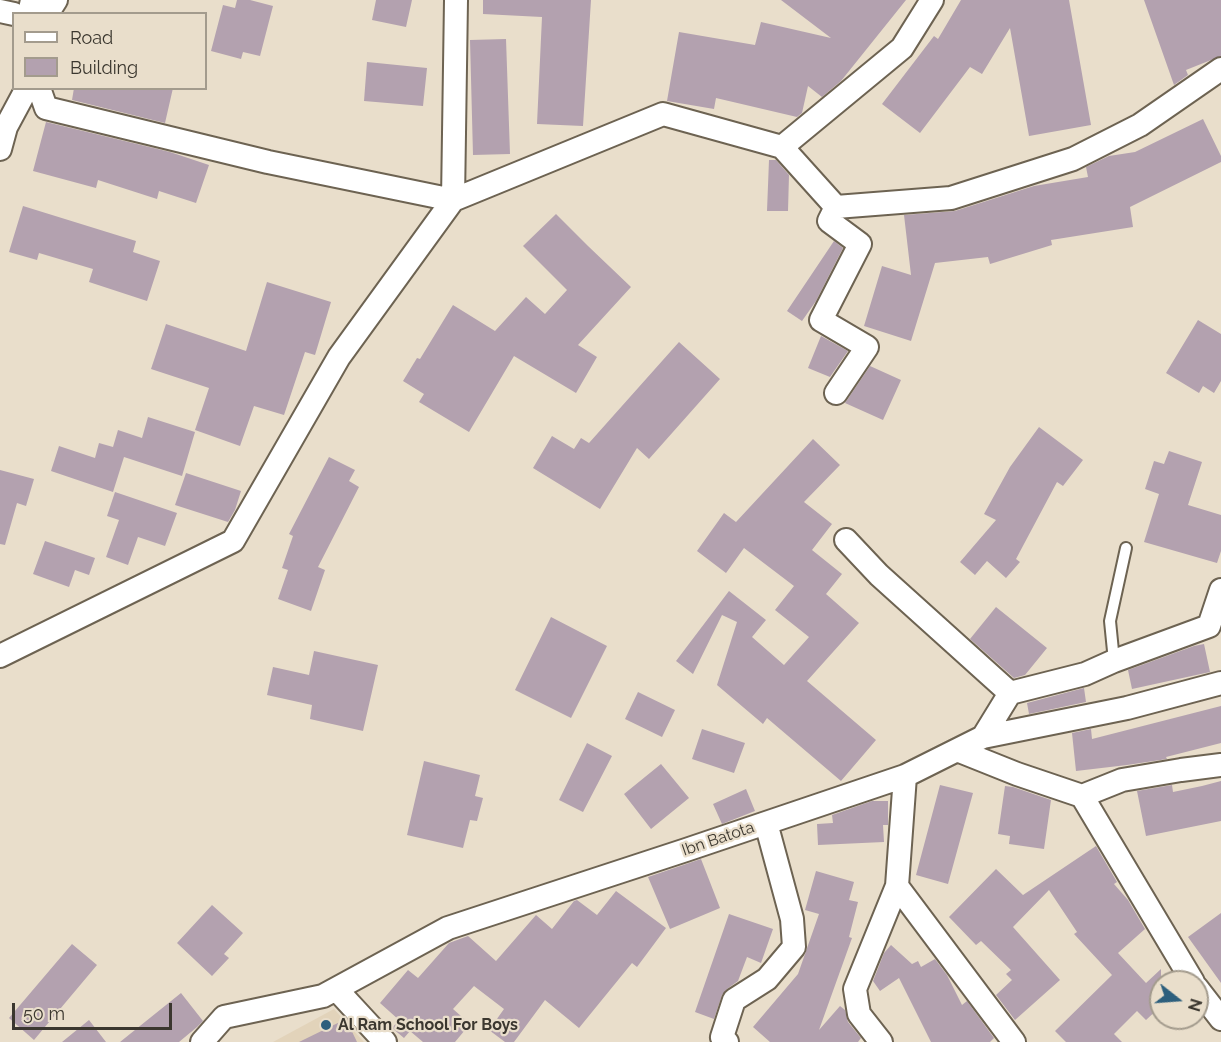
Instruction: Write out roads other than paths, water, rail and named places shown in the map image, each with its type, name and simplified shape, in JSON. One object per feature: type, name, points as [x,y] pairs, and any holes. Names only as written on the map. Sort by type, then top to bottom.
[{"type":"street","points":[[453,200],[456,0]]},
{"type":"street","points":[[782,147],[902,48],[932,0]]},
{"type":"street","points":[[836,207],[951,198],[1073,159],[1140,125],[1221,69]]},
{"type":"street","points":[[0,148],[6,127],[26,90]]},
{"type":"street","points":[[40,90],[46,108],[268,162],[453,200]]},
{"type":"street","points":[[0,656],[233,541],[339,357],[453,200],[663,114],[782,147],[836,207]]},
{"type":"street","points":[[836,207],[829,221],[860,244],[821,320],[867,347],[836,393]]},
{"type":"street","points":[[846,540],[879,575],[1010,693]]},
{"type":"street","points":[[983,737],[1010,693],[1085,674],[1209,626],[1221,590]]},
{"type":"street","name":"Ibn Batota","points":[[202,1042],[224,1017],[323,996],[448,928],[905,776],[983,737],[1127,708],[1221,683]]},
{"type":"street","points":[[957,750],[1017,774],[1082,796],[1186,970]]},
{"type":"street","points":[[1082,796],[1122,780],[1221,765]]},
{"type":"street","points":[[881,1042],[859,1014],[855,989],[897,886],[905,776]]},
{"type":"street","points":[[726,1042],[722,1037],[734,999],[767,979],[794,946],[792,919],[766,823]]},
{"type":"street","points":[[897,886],[1014,1042]]},
{"type":"street","points":[[336,989],[385,1042]]},
{"type":"street","points":[[1209,1004],[1221,1019]]},
{"type":"lane","points":[[1114,661],[1110,621],[1126,548]]},
{"type":"place","name":"Al Ram School For Boys","points":[[326,1025]]}]
